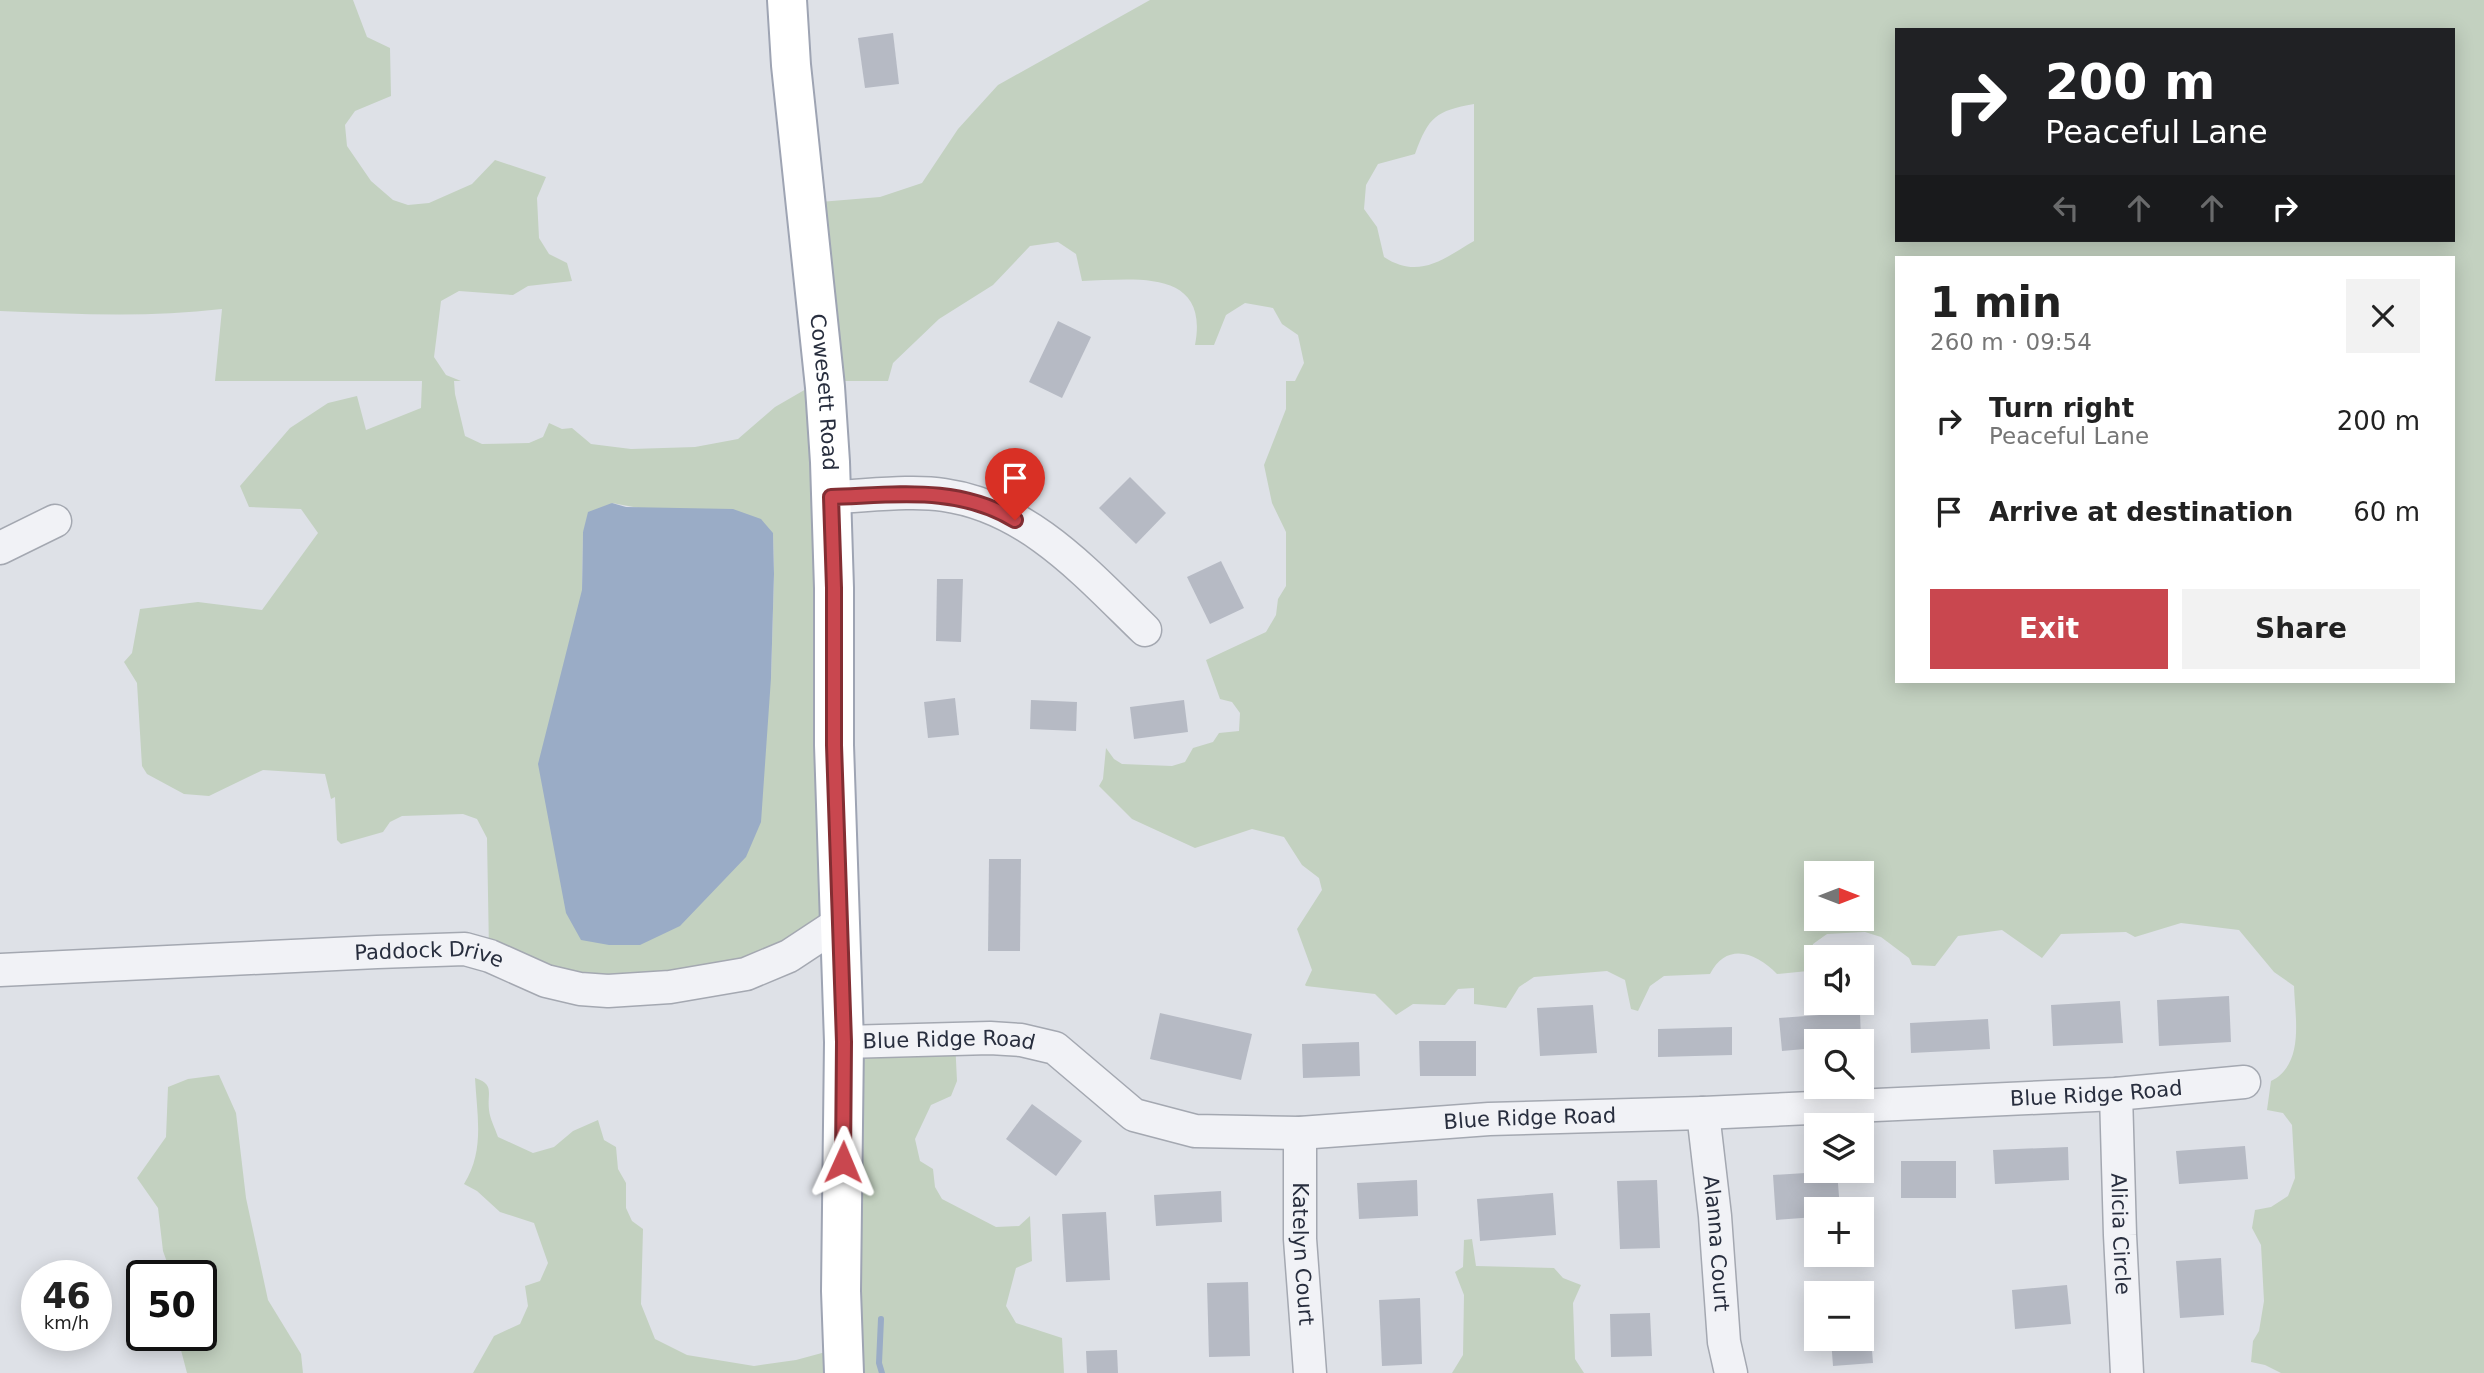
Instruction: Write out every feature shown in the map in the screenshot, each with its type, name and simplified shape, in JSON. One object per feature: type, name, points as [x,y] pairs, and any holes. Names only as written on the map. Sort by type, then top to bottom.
[{"type":"main road","name":"Cowesett Road","points":[[787,0],[791,65],[825,387],[831,497],[834,745],[844,1042],[841,1291],[844,1373]]},
{"type":"street","points":[[831,497],[944,494],[998,510],[1049,539],[1145,630]]},
{"type":"street","points":[[0,548],[55,521]]},
{"type":"street","name":"Paddock Drive","points":[[0,970],[465,949],[490,956],[546,981],[580,989],[608,991],[670,987],[746,974],[789,956],[839,923]]},
{"type":"street","name":"Blue Ridge Road","points":[[844,1042],[954,1038],[1021,1040],[1055,1048],[1134,1115],[1195,1131],[1300,1133],[1489,1119],[1703,1113],[2116,1094],[2244,1082]]},
{"type":"street","name":"Alicia Circle","points":[[2116,1094],[2127,1373]]},
{"type":"street","name":"Alanna Court","points":[[1703,1113],[1715,1216],[1724,1342],[1731,1373]]},
{"type":"street","name":"Katelyn Court","points":[[1300,1133],[1300,1239],[1310,1373]]},
{"type":"green space","points":[[0,0],[353,0],[367,37],[390,48],[391,96],[355,111],[345,125],[347,146],[371,181],[393,200],[408,205],[429,203],[472,184],[495,160],[546,177],[537,198],[539,238],[549,254],[567,263],[572,281],[528,286],[513,295],[459,291],[441,301],[434,357],[446,375],[461,381],[454,381],[465,436],[482,444],[529,443],[543,437],[549,423],[562,429],[572,428],[591,444],[631,449],[695,447],[738,439],[775,407],[813,385],[808,203],[880,197],[922,183],[958,129],[998,85],[1150,0],[2484,0],[2484,1373],[2281,1373],[2251,1362],[2253,1341],[2259,1331],[2264,1301],[2261,1245],[2252,1228],[2255,1210],[2271,1207],[2288,1196],[2295,1178],[2292,1125],[2283,1113],[2267,1110],[2271,1081],[2282,1073],[2289,1063],[2296,1039],[2296,1026],[2294,986],[2274,972],[2239,930],[2181,923],[2135,937],[2126,932],[2061,934],[2042,958],[2002,930],[1958,936],[1935,966],[1912,965],[1909,958],[1881,937],[1865,932],[1827,934],[1813,945],[1804,945],[1804,971],[1777,974],[1760,960],[1733,954],[1725,957],[1710,974],[1664,976],[1650,986],[1638,1011],[1631,1009],[1625,980],[1607,971],[1534,977],[1519,987],[1506,1008],[1474,1004],[1474,988],[1458,989],[1445,1005],[1413,1004],[1396,1015],[1375,994],[1306,986],[1312,970],[1297,929],[1322,890],[1319,878],[1302,865],[1284,837],[1252,829],[1195,848],[1132,819],[1099,786],[1103,779],[1106,748],[1114,759],[1122,764],[1172,766],[1185,762],[1193,748],[1213,742],[1219,733],[1239,731],[1240,713],[1232,702],[1220,699],[1206,660],[1266,632],[1276,615],[1278,599],[1286,586],[1286,532],[1272,503],[1264,465],[1286,409],[1286,381],[1295,381],[1304,363],[1298,335],[1282,324],[1273,308],[1245,303],[1226,315],[1214,345],[1195,345],[1197,320],[1191,302],[1179,290],[1163,283],[1144,280],[1082,281],[1076,254],[1058,242],[1030,246],[993,285],[939,319],[893,363],[888,381],[827,381],[837,926],[794,954],[612,989],[489,951],[487,838],[477,819],[463,814],[402,816],[390,822],[383,832],[341,844],[337,840],[335,797],[331,799],[325,774],[263,770],[209,796],[184,794],[147,774],[142,766],[137,683],[124,662],[132,653],[140,609],[198,602],[262,610],[318,533],[301,509],[249,507],[240,486],[290,428],[328,403],[357,396],[366,430],[421,408],[422,381],[215,381],[222,309],[138,314],[0,311]],"holes":[[[1474,104],[1474,241],[1441,260],[1420,267],[1397,264],[1384,257],[1377,227],[1364,209],[1366,185],[1378,164],[1415,154],[1425,131],[1436,117],[1451,109]],[[612,503],[773,533],[771,679],[582,590],[583,532]]]},
{"type":"green space","points":[[955,1040],[957,1081],[951,1096],[931,1105],[915,1139],[920,1161],[933,1169],[935,1187],[942,1199],[996,1227],[1019,1226],[1030,1216],[1032,1261],[1016,1268],[1006,1306],[1016,1323],[1062,1338],[1064,1373],[473,1373],[494,1336],[520,1324],[528,1306],[525,1286],[540,1281],[548,1263],[534,1223],[500,1212],[477,1191],[464,1184],[471,1171],[477,1146],[475,1078],[488,1086],[490,1113],[498,1137],[533,1153],[554,1147],[573,1131],[598,1120],[604,1140],[616,1147],[618,1169],[626,1183],[626,1208],[632,1221],[643,1229],[641,1304],[655,1339],[687,1355],[754,1366],[796,1360],[844,1347],[844,1050]]},
{"type":"green space","points":[[219,1075],[236,1113],[246,1198],[268,1300],[301,1354],[303,1373],[187,1373],[181,1351],[217,1351],[217,1260],[166,1260],[158,1208],[137,1178],[166,1137],[168,1087],[188,1079]]},
{"type":"green space","points":[[1472,1239],[1476,1266],[1554,1268],[1563,1278],[1581,1285],[1573,1303],[1575,1359],[1584,1373],[1452,1373],[1463,1355],[1464,1295],[1455,1272],[1463,1267],[1464,1240]]},
{"type":"water","points":[[612,503],[626,507],[733,509],[761,519],[773,533],[771,678],[761,822],[746,857],[680,926],[640,945],[609,945],[581,940],[566,913],[538,764],[582,590],[583,532],[588,512]]},
{"type":"building","points":[[893,33],[899,84],[865,88],[858,38]]},
{"type":"building","points":[[1058,321],[1091,337],[1062,398],[1029,382]]},
{"type":"building","points":[[1130,477],[1166,513],[1136,544],[1099,508]]},
{"type":"building","points":[[1221,561],[1244,608],[1210,624],[1187,577]]},
{"type":"building","points":[[937,579],[963,579],[961,642],[936,641]]},
{"type":"building","points":[[955,698],[959,735],[928,738],[924,702]]},
{"type":"building","points":[[1031,700],[1077,702],[1076,731],[1030,729]]},
{"type":"building","points":[[1184,700],[1188,732],[1134,739],[1130,707]]},
{"type":"building","points":[[989,859],[1021,859],[1020,951],[988,951]]},
{"type":"building","points":[[2229,996],[2231,1042],[2159,1046],[2157,1000]]},
{"type":"building","points":[[2120,1001],[2123,1043],[2053,1046],[2051,1005]]},
{"type":"building","points":[[1593,1005],[1597,1053],[1540,1056],[1537,1008]]},
{"type":"building","points":[[1160,1013],[1252,1034],[1241,1080],[1150,1059]]},
{"type":"building","points":[[1860,1015],[1861,1029],[1804,1029],[1804,1049],[1782,1051],[1779,1018]]},
{"type":"building","points":[[1988,1019],[1990,1049],[1911,1053],[1910,1023]]},
{"type":"building","points":[[1732,1027],[1732,1055],[1658,1057],[1658,1029]]},
{"type":"building","points":[[1419,1041],[1476,1041],[1476,1076],[1420,1076]]},
{"type":"building","points":[[1359,1042],[1360,1076],[1303,1078],[1302,1044]]},
{"type":"building","points":[[1032,1104],[1082,1141],[1056,1176],[1006,1139]]},
{"type":"building","points":[[2245,1146],[2248,1179],[2179,1184],[2176,1151]]},
{"type":"building","points":[[2068,1147],[2069,1180],[1995,1184],[1993,1150]]},
{"type":"building","points":[[1901,1161],[1956,1161],[1956,1198],[1901,1198]]},
{"type":"building","points":[[1804,1173],[1804,1183],[1838,1183],[1839,1197],[1804,1197],[1804,1218],[1776,1220],[1773,1175]]},
{"type":"building","points":[[1417,1180],[1418,1216],[1359,1219],[1357,1183]]},
{"type":"building","points":[[1657,1180],[1660,1248],[1620,1249],[1617,1181]]},
{"type":"building","points":[[1221,1191],[1222,1222],[1156,1226],[1154,1195]]},
{"type":"building","points":[[1553,1193],[1556,1235],[1480,1241],[1477,1199]]},
{"type":"building","points":[[1106,1212],[1110,1280],[1066,1282],[1062,1214]]},
{"type":"building","points":[[2221,1258],[2224,1315],[2180,1318],[2176,1261]]},
{"type":"building","points":[[1248,1282],[1250,1356],[1209,1357],[1207,1283]]},
{"type":"building","points":[[2067,1285],[2071,1324],[2015,1329],[2012,1290]]},
{"type":"building","points":[[1420,1298],[1422,1364],[1382,1366],[1379,1300]]},
{"type":"building","points":[[1650,1313],[1652,1356],[1611,1357],[1610,1314]]},
{"type":"building","points":[[1117,1350],[1118,1373],[1087,1373],[1086,1351]]},
{"type":"building","points":[[1832,1351],[1872,1351],[1873,1363],[1833,1366]]},
{"type":"waterway","points":[[881,1319],[879,1363],[882,1373]]},
{"type":"route","points":[[843,1162],[844,1042],[834,745],[831,497],[944,494],[998,510],[1015,520]]}]
